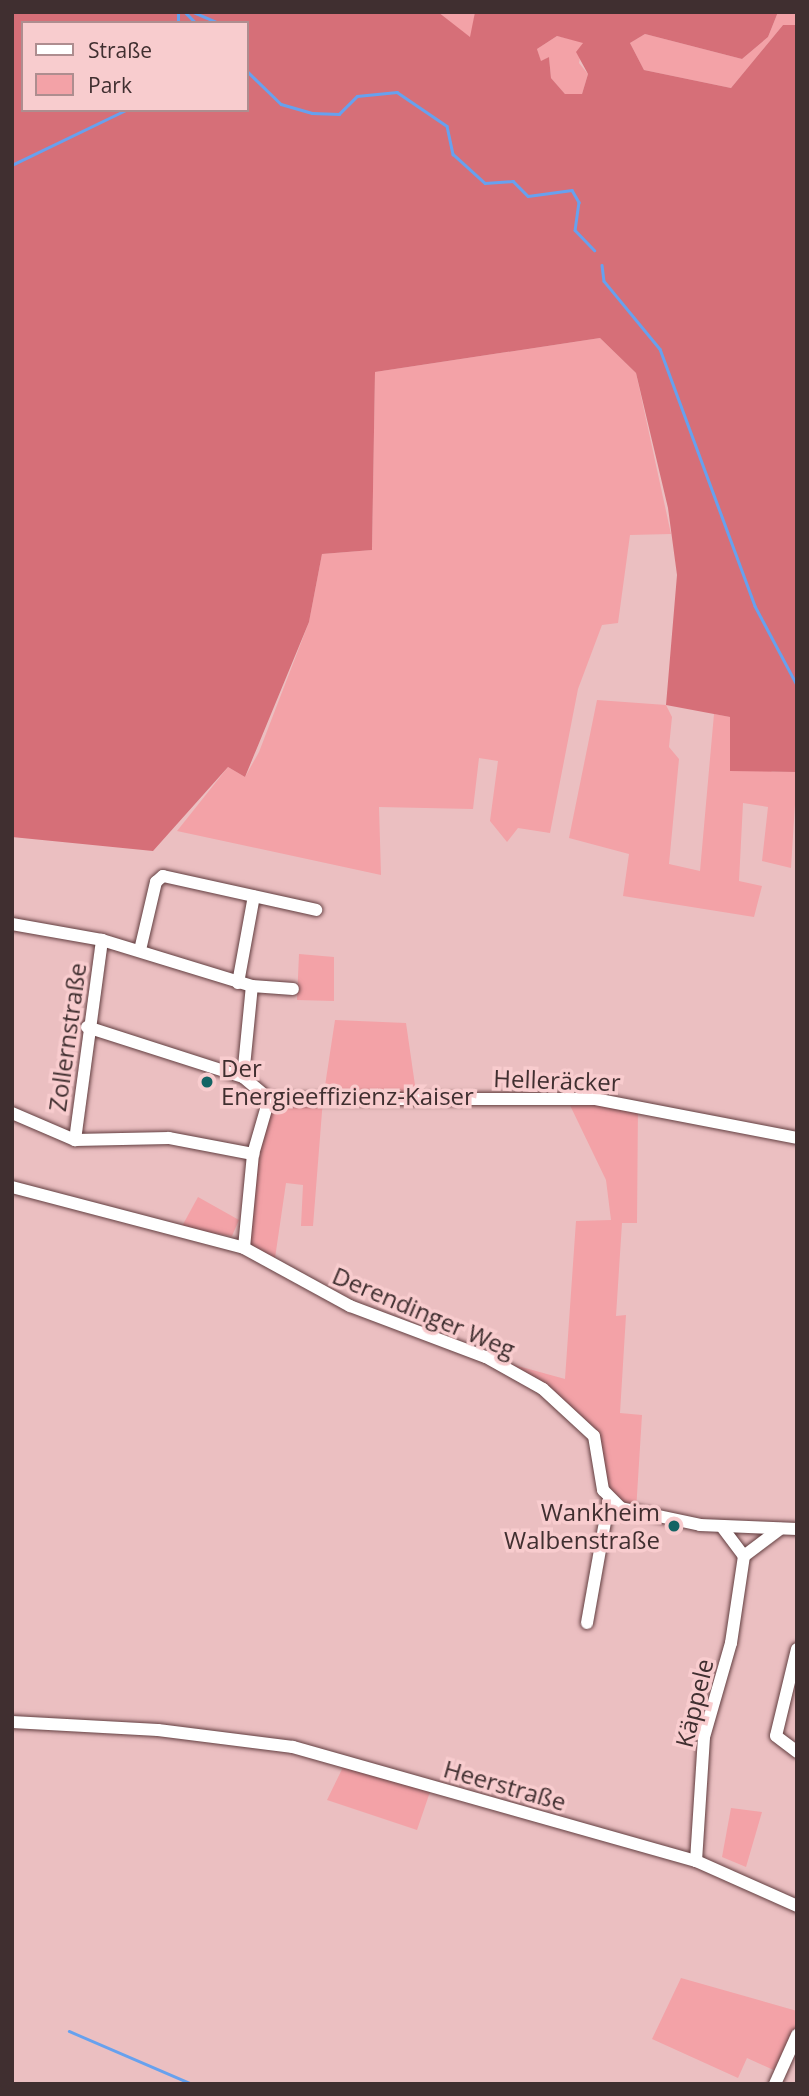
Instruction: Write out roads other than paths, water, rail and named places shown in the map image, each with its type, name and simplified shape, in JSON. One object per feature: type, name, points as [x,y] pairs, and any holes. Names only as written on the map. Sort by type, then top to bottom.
[{"type":"street","points":[[140,950],[158,877],[316,910]]},
{"type":"street","points":[[243,1077],[245,984],[254,896]]},
{"type":"street","points":[[12,925],[102,940],[245,984],[293,989]]},
{"type":"street","name":"Zollernstraße","points":[[75,1140],[87,1027],[102,940]]},
{"type":"street","points":[[87,1027],[243,1077],[270,1099],[253,1154],[244,1248]]},
{"type":"street","name":"Helleräcker","points":[[270,1099],[595,1099],[797,1138]]},
{"type":"street","points":[[12,1113],[75,1140],[169,1138],[253,1154]]},
{"type":"street","name":"Derendinger Weg","points":[[12,1187],[244,1248],[350,1306],[486,1356],[543,1389],[594,1436],[610,1500]]},
{"type":"street","points":[[587,1623],[610,1500],[621,1508],[722,1527],[797,1529]]},
{"type":"street","points":[[722,1527],[744,1556],[780,1529]]},
{"type":"street","name":"Käppele","points":[[696,1861],[704,1737],[731,1643],[744,1556]]},
{"type":"street","points":[[797,1649],[776,1736],[797,1752]]},
{"type":"street","name":"Heerstraße","points":[[12,1722],[193,1733],[293,1747],[696,1861],[797,1906]]},
{"type":"street","points":[[775,2084],[797,2035]]},
{"type":"waterway","points":[[178,12],[178,21]]},
{"type":"waterway","points":[[185,12],[194,21]]},
{"type":"waterway","points":[[193,12],[214,21]]},
{"type":"waterway","points":[[248,72],[281,104],[312,113],[339,114],[357,96],[397,92],[447,126],[453,154],[485,183],[513,181],[528,196],[572,190],[579,202],[575,230],[594,250]]},
{"type":"waterway","points":[[12,165],[122,112]]},
{"type":"waterway","points":[[602,265],[604,281],[660,349],[755,606],[797,685]]},
{"type":"waterway","points":[[69,2031],[192,2084]]},
{"type":"place","name":"Der Energieeffizienz-Kaiser","points":[[207,1082]]},
{"type":"place","name":"Wankheim Walbenstraße","points":[[674,1526]]}]
